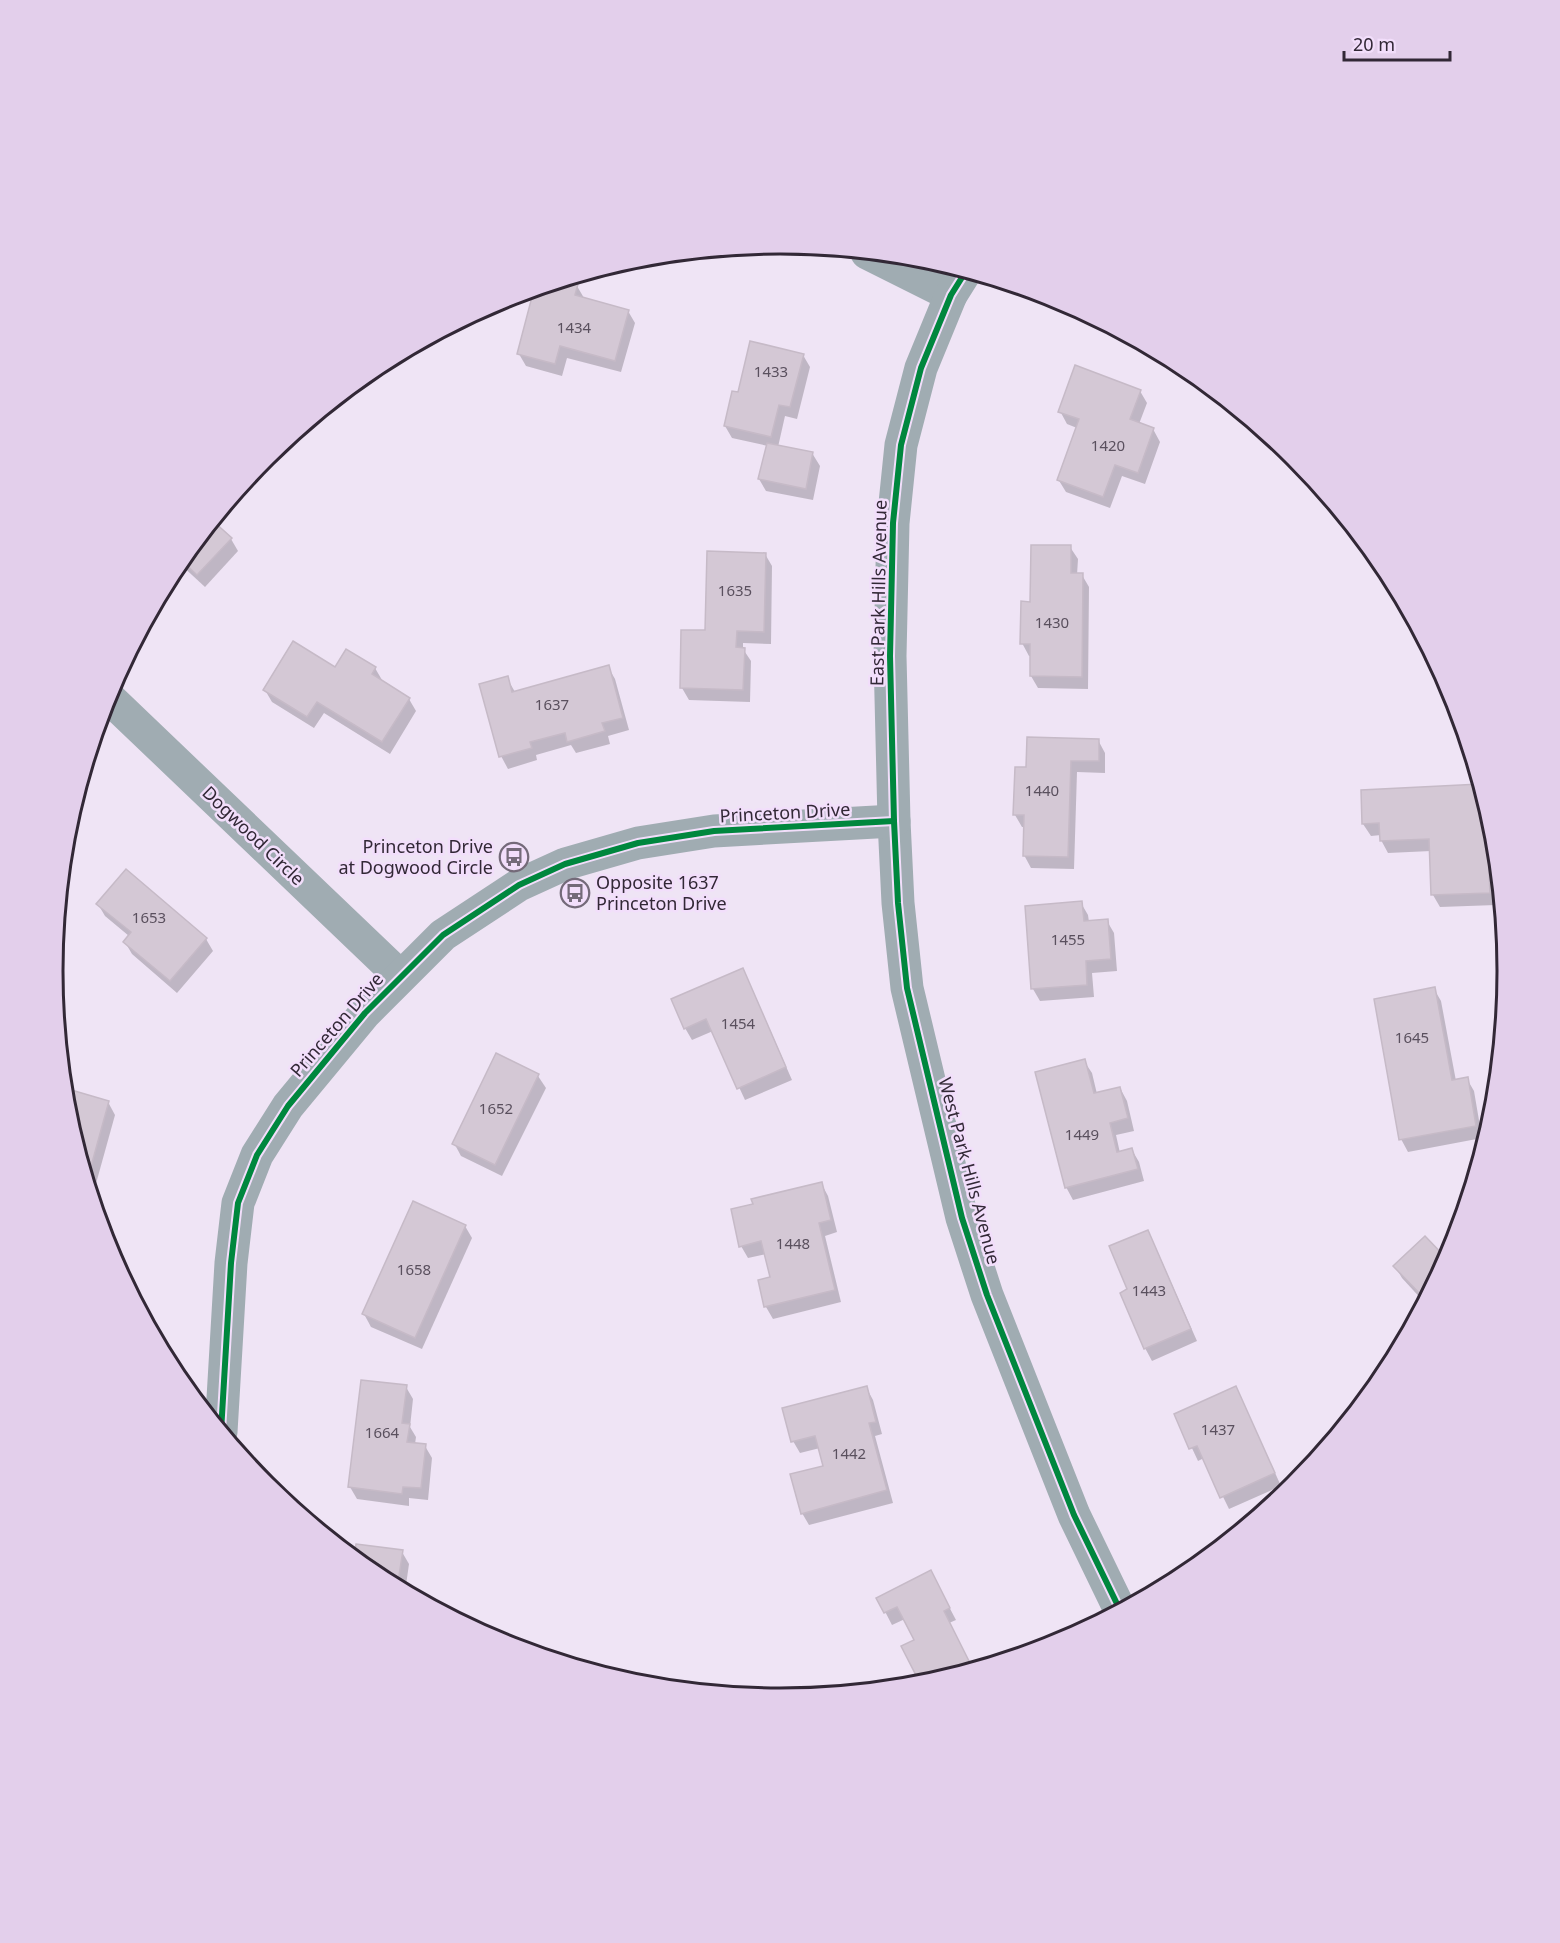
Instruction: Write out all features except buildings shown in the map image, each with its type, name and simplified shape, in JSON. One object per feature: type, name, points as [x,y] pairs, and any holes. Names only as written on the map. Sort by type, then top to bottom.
[{"type":"street","points":[[906,266],[958,283]]},
{"type":"street","name":"East Park Hills Avenue","points":[[894,821],[890,645],[893,523],[901,445],[921,368],[958,283]]},
{"type":"street","name":"Dogwood Circle","points":[[115,704],[400,976]]},
{"type":"street","name":"Princeton Drive","points":[[222,1421],[231,1263],[238,1203],[257,1155],[288,1106],[365,1013],[443,935],[519,885],[565,864],[638,843],[714,831],[894,821]]},
{"type":"street","name":"West Park Hills Avenue","points":[[894,821],[898,903],[907,988],[962,1218],[987,1295],[1074,1515],[1117,1604]]},
{"type":"cycle path","points":[[962,278],[951,295],[921,368],[901,445],[893,523],[890,656],[894,821],[898,903],[907,988],[962,1218],[987,1295],[1074,1515],[1117,1604]]},
{"type":"cycle path","points":[[222,1421],[231,1263],[238,1203],[257,1155],[288,1106],[365,1013],[443,935],[519,885],[565,864],[638,843],[714,831],[894,821]]},
{"type":"place","name":"Princeton Drive at Dogwood Circle","points":[[514,857]]},
{"type":"place","name":"Opposite 1637 Princeton Drive","points":[[575,893]]}]
